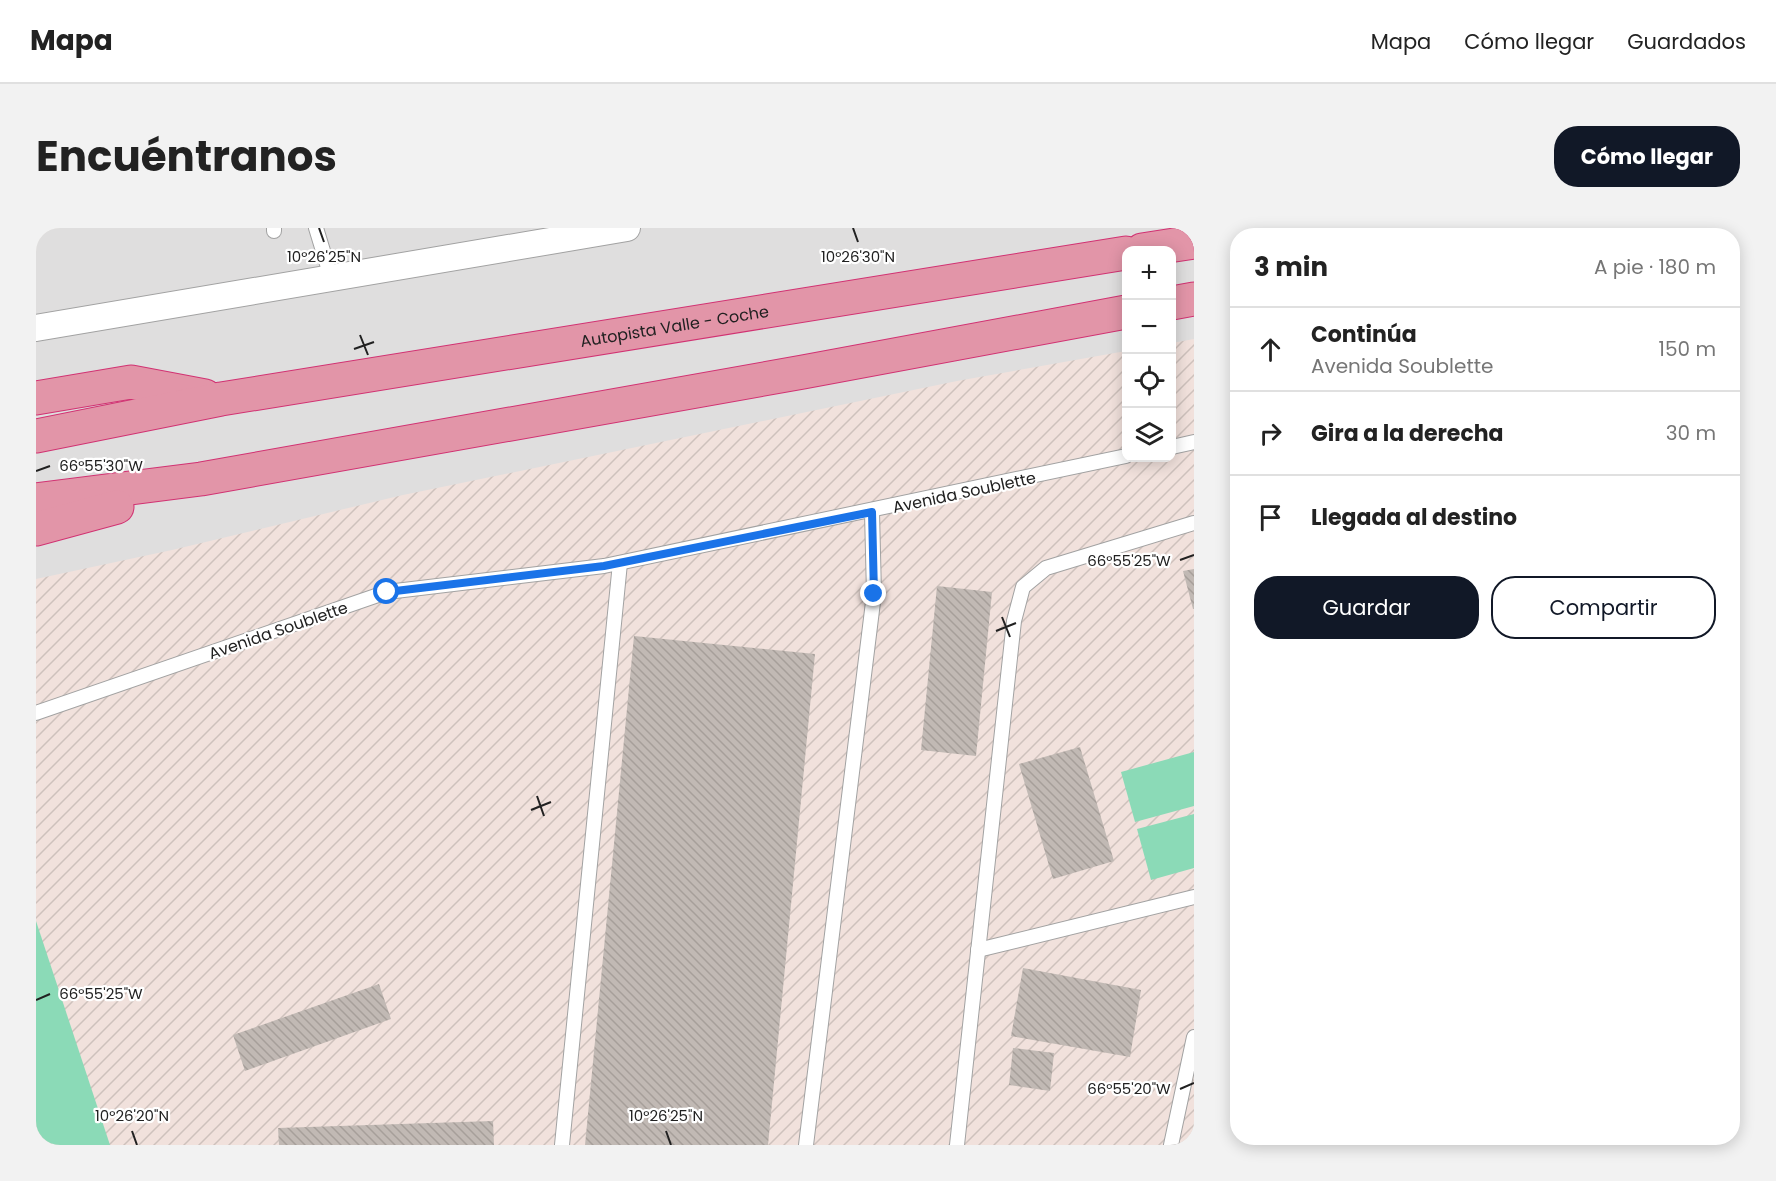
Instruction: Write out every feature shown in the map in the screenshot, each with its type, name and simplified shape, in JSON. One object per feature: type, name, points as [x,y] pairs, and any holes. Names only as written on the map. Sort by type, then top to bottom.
[{"type":"highway","points":[[1168,246],[1194,242]]},
{"type":"highway","name":"Autopista Valle - Coche","points":[[36,436],[221,399],[1122,254]]},
{"type":"highway","points":[[1176,302],[1194,299]]},
{"type":"highway","points":[[36,500],[201,479],[1122,313]]},
{"type":"highway","points":[[36,398],[131,382],[221,399]]},
{"type":"highway","points":[[36,529],[258,469]]},
{"type":"street","points":[[36,328],[627,228]]},
{"type":"lane","points":[[316,228],[331,277]]},
{"type":"lane","points":[[1176,446],[1194,442]]},
{"type":"lane","name":"Avenida Soublette","points":[[36,713],[387,592],[620,562],[872,512],[1122,457]]},
{"type":"lane","points":[[806,1145],[874,594],[872,512]]},
{"type":"lane","points":[[957,1145],[1014,621],[1023,587],[1046,568],[1194,523]]},
{"type":"lane","points":[[562,1145],[620,562]]},
{"type":"lane","points":[[978,950],[1194,897]]},
{"type":"lane","points":[[1171,1145],[1194,1037]]},
{"type":"shaded area","points":[[36,228],[1194,228],[1194,1145],[36,1145]]},
{"type":"shaded area","points":[[1194,339],[1194,1145],[36,1145],[36,579],[172,550],[403,495],[957,381],[1122,352],[1122,462],[1176,462],[1176,342]]},
{"type":"green space","points":[[1194,752],[1194,806],[1135,822],[1121,772]]},
{"type":"green space","points":[[1194,814],[1194,868],[1151,880],[1137,829]]},
{"type":"green space","points":[[36,921],[110,1145],[36,1145]]},
{"type":"building","points":[[1194,569],[1194,609],[1193,609],[1183,571]]},
{"type":"building","points":[[937,586],[992,592],[976,756],[921,750]]},
{"type":"building","points":[[634,636],[815,654],[768,1145],[585,1145]]},
{"type":"building","points":[[1080,747],[1114,861],[1053,879],[1019,764]]},
{"type":"building","points":[[1023,968],[1141,990],[1130,1057],[1011,1036]]},
{"type":"building","points":[[379,984],[391,1019],[245,1071],[233,1035]]},
{"type":"building","points":[[1013,1048],[1054,1053],[1050,1091],[1009,1085]]},
{"type":"building","points":[[493,1121],[494,1145],[279,1145],[278,1128]]},
{"type":"route","points":[[387,592],[604,566],[872,512],[874,594]]}]
